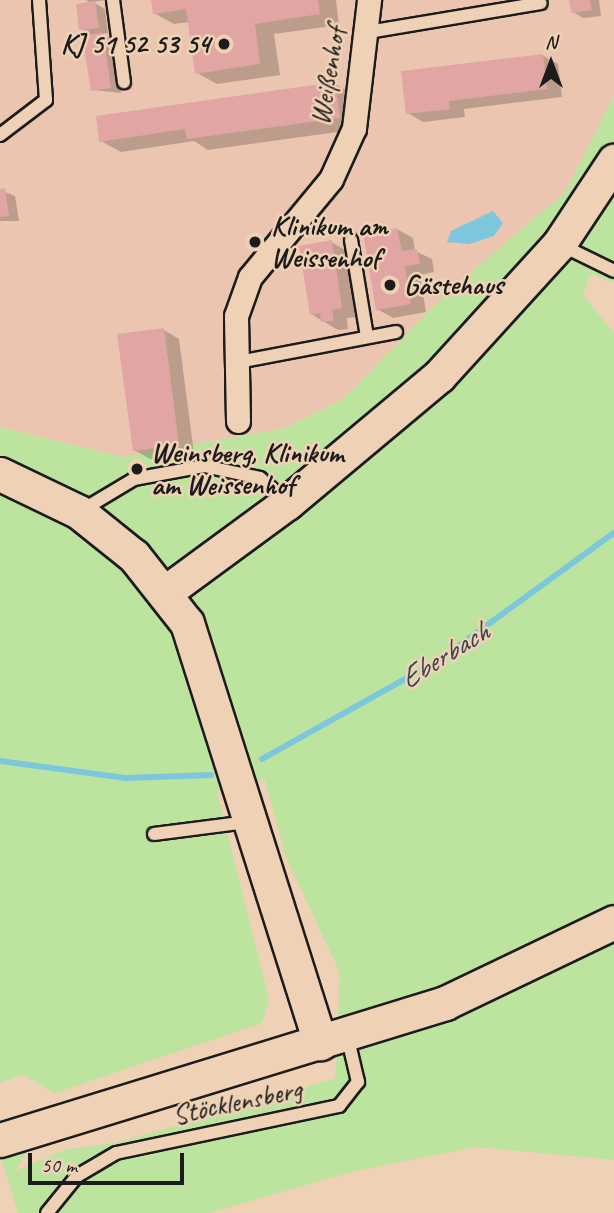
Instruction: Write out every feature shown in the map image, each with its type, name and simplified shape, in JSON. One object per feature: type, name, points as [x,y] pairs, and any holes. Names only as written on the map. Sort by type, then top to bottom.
[{"type":"street","name":"Weißenhof","points":[[238,421],[232,363],[236,316],[250,277],[331,179],[354,128],[368,32],[369,0]]},
{"type":"street","points":[[167,591],[287,503],[439,376],[559,244],[614,162]]},
{"type":"street","points":[[0,474],[79,512],[167,591],[202,656],[253,821],[333,1039]]},
{"type":"street","points":[[0,1140],[445,1003],[614,922]]},
{"type":"lane","points":[[0,135],[46,100],[39,0]]},
{"type":"lane","points":[[113,0],[124,82]]},
{"type":"lane","points":[[368,32],[541,3]]},
{"type":"lane","points":[[351,240],[367,337]]},
{"type":"lane","points":[[559,244],[614,271]]},
{"type":"lane","points":[[232,363],[396,332]]},
{"type":"lane","points":[[79,512],[101,493],[134,479],[204,466],[260,478],[287,503]]},
{"type":"lane","points":[[154,834],[253,821]]},
{"type":"lane","name":"Stöcklensberg","points":[[47,1213],[77,1176],[116,1153],[339,1106],[358,1082],[333,1039]]},
{"type":"shaded area","name":"Klinikum am Weissenhof","points":[[0,0],[614,0],[614,95],[565,192],[447,293],[343,399],[285,428],[123,457],[0,427]]},
{"type":"green space","points":[[614,95],[614,283],[590,274],[583,295],[614,333],[614,1160],[476,1147],[355,1171],[209,1213],[18,1213],[0,1155],[26,1153],[15,1171],[64,1150],[120,1142],[335,1078],[340,973],[285,855],[265,780],[217,791],[269,999],[262,1023],[55,1093],[23,1075],[0,1083],[0,427],[123,457],[285,428],[343,399],[447,293],[565,192]]},
{"type":"water","points":[[493,211],[503,223],[494,236],[469,244],[447,242],[451,231]]},
{"type":"building","name":"KJ 51 52 53 54","points":[[151,0],[318,0],[320,14],[255,24],[260,64],[195,74],[186,9],[153,14]]},
{"type":"building","points":[[569,0],[590,0],[592,10],[571,13]]},
{"type":"building","points":[[95,1],[99,28],[79,30],[76,4]]},
{"type":"building","points":[[103,33],[111,88],[91,91],[82,36]]},
{"type":"building","points":[[543,54],[547,89],[449,101],[450,109],[406,114],[401,71]]},
{"type":"building","points":[[335,82],[340,118],[187,139],[185,129],[99,142],[96,116]]},
{"type":"building","points":[[5,188],[9,216],[0,217],[0,189]]},
{"type":"building","name":"Gästehaus","points":[[397,228],[402,251],[417,249],[420,264],[405,266],[411,304],[376,310],[363,234]]},
{"type":"building","points":[[332,240],[342,308],[332,310],[334,321],[321,322],[320,313],[310,315],[299,246]]},
{"type":"building","points":[[164,328],[179,445],[133,451],[117,334]]},
{"type":"waterway","name":"Eberbach","points":[[262,759],[439,660],[614,533]]},
{"type":"waterway","points":[[0,761],[125,778],[211,775]]},
{"type":"place","name":"KJ 51 52 53 54","points":[[224,44]]},
{"type":"place","name":"Klinikum am Weissenhof","points":[[255,242]]},
{"type":"place","name":"Gästehaus","points":[[390,285]]},
{"type":"place","name":"Weinsberg, Klinikum am Weissenhof","points":[[137,469]]}]
